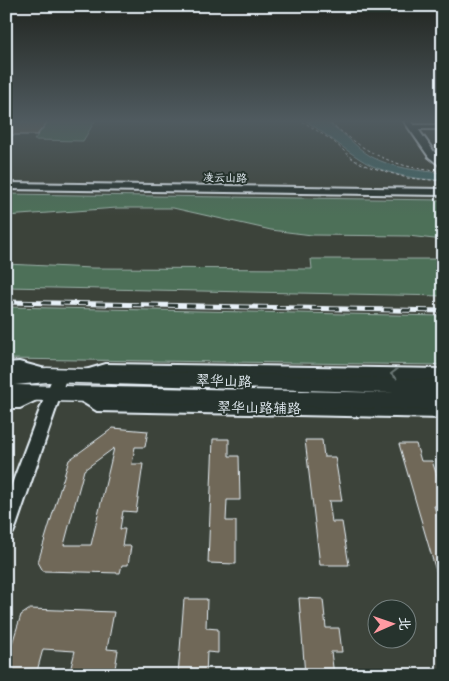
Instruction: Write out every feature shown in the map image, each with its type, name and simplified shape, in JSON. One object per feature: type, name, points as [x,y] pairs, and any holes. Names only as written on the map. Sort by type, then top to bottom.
[{"type":"main road","name":"翠华山路","points":[[6,378],[51,384],[443,402]]},
{"type":"main road","name":"翠华山路","points":[[6,392],[51,384]]},
{"type":"main road","name":"翠华山路","points":[[82,385],[443,387]]},
{"type":"street","points":[[431,153],[443,165]]},
{"type":"street","name":"凌云山路","points":[[6,186],[443,192]]},
{"type":"street","points":[[6,368],[19,367],[51,384]]},
{"type":"street","points":[[82,385],[106,369],[443,375]]},
{"type":"street","points":[[6,402],[20,402],[51,384]]},
{"type":"street","points":[[6,526],[51,384]]},
{"type":"street","name":"翠华山路辅路","points":[[82,385],[97,405],[443,412]]},
{"type":"path","points":[[346,153],[354,160],[367,166],[407,178],[443,181]]},
{"type":"path","points":[[372,153],[407,166],[443,172]]},
{"type":"green space","points":[[6,194],[443,200],[443,240],[408,236],[312,235],[271,230],[173,208],[117,208],[6,216]]},
{"type":"green space","points":[[311,259],[443,259],[443,296],[6,287],[6,264],[92,268],[312,269]]},
{"type":"green space","points":[[6,307],[443,316],[443,365],[6,359]]},
{"type":"water","points":[[350,153],[365,153],[389,164],[443,173],[443,180],[422,179],[389,172],[379,169]]},
{"type":"building","points":[[113,428],[148,431],[145,447],[135,447],[132,464],[143,464],[136,512],[123,511],[120,529],[125,529],[122,546],[131,546],[128,565],[122,565],[120,573],[43,571],[38,562],[69,460]],"holes":[[[114,448],[91,545],[64,545],[84,470]]]},
{"type":"building","points":[[213,439],[229,439],[229,456],[239,456],[240,500],[227,500],[226,521],[236,521],[236,564],[208,563]]},
{"type":"building","points":[[305,440],[322,440],[324,457],[335,457],[342,501],[329,501],[332,522],[342,522],[349,565],[320,565]]},
{"type":"building","points":[[399,444],[416,444],[421,461],[432,461],[443,493],[443,506],[434,506],[441,528],[443,528],[443,571],[436,571]]},
{"type":"building","points":[[299,598],[323,599],[326,628],[339,628],[342,652],[331,652],[334,675],[305,675]]},
{"type":"building","points":[[184,599],[207,599],[206,628],[218,629],[218,653],[207,652],[206,675],[178,675]]},
{"type":"building","points":[[30,609],[114,612],[107,649],[118,650],[114,675],[69,675],[75,651],[43,649],[36,675],[6,675],[6,663],[21,615]]},
{"type":"railway","points":[[6,302],[443,311]]}]
